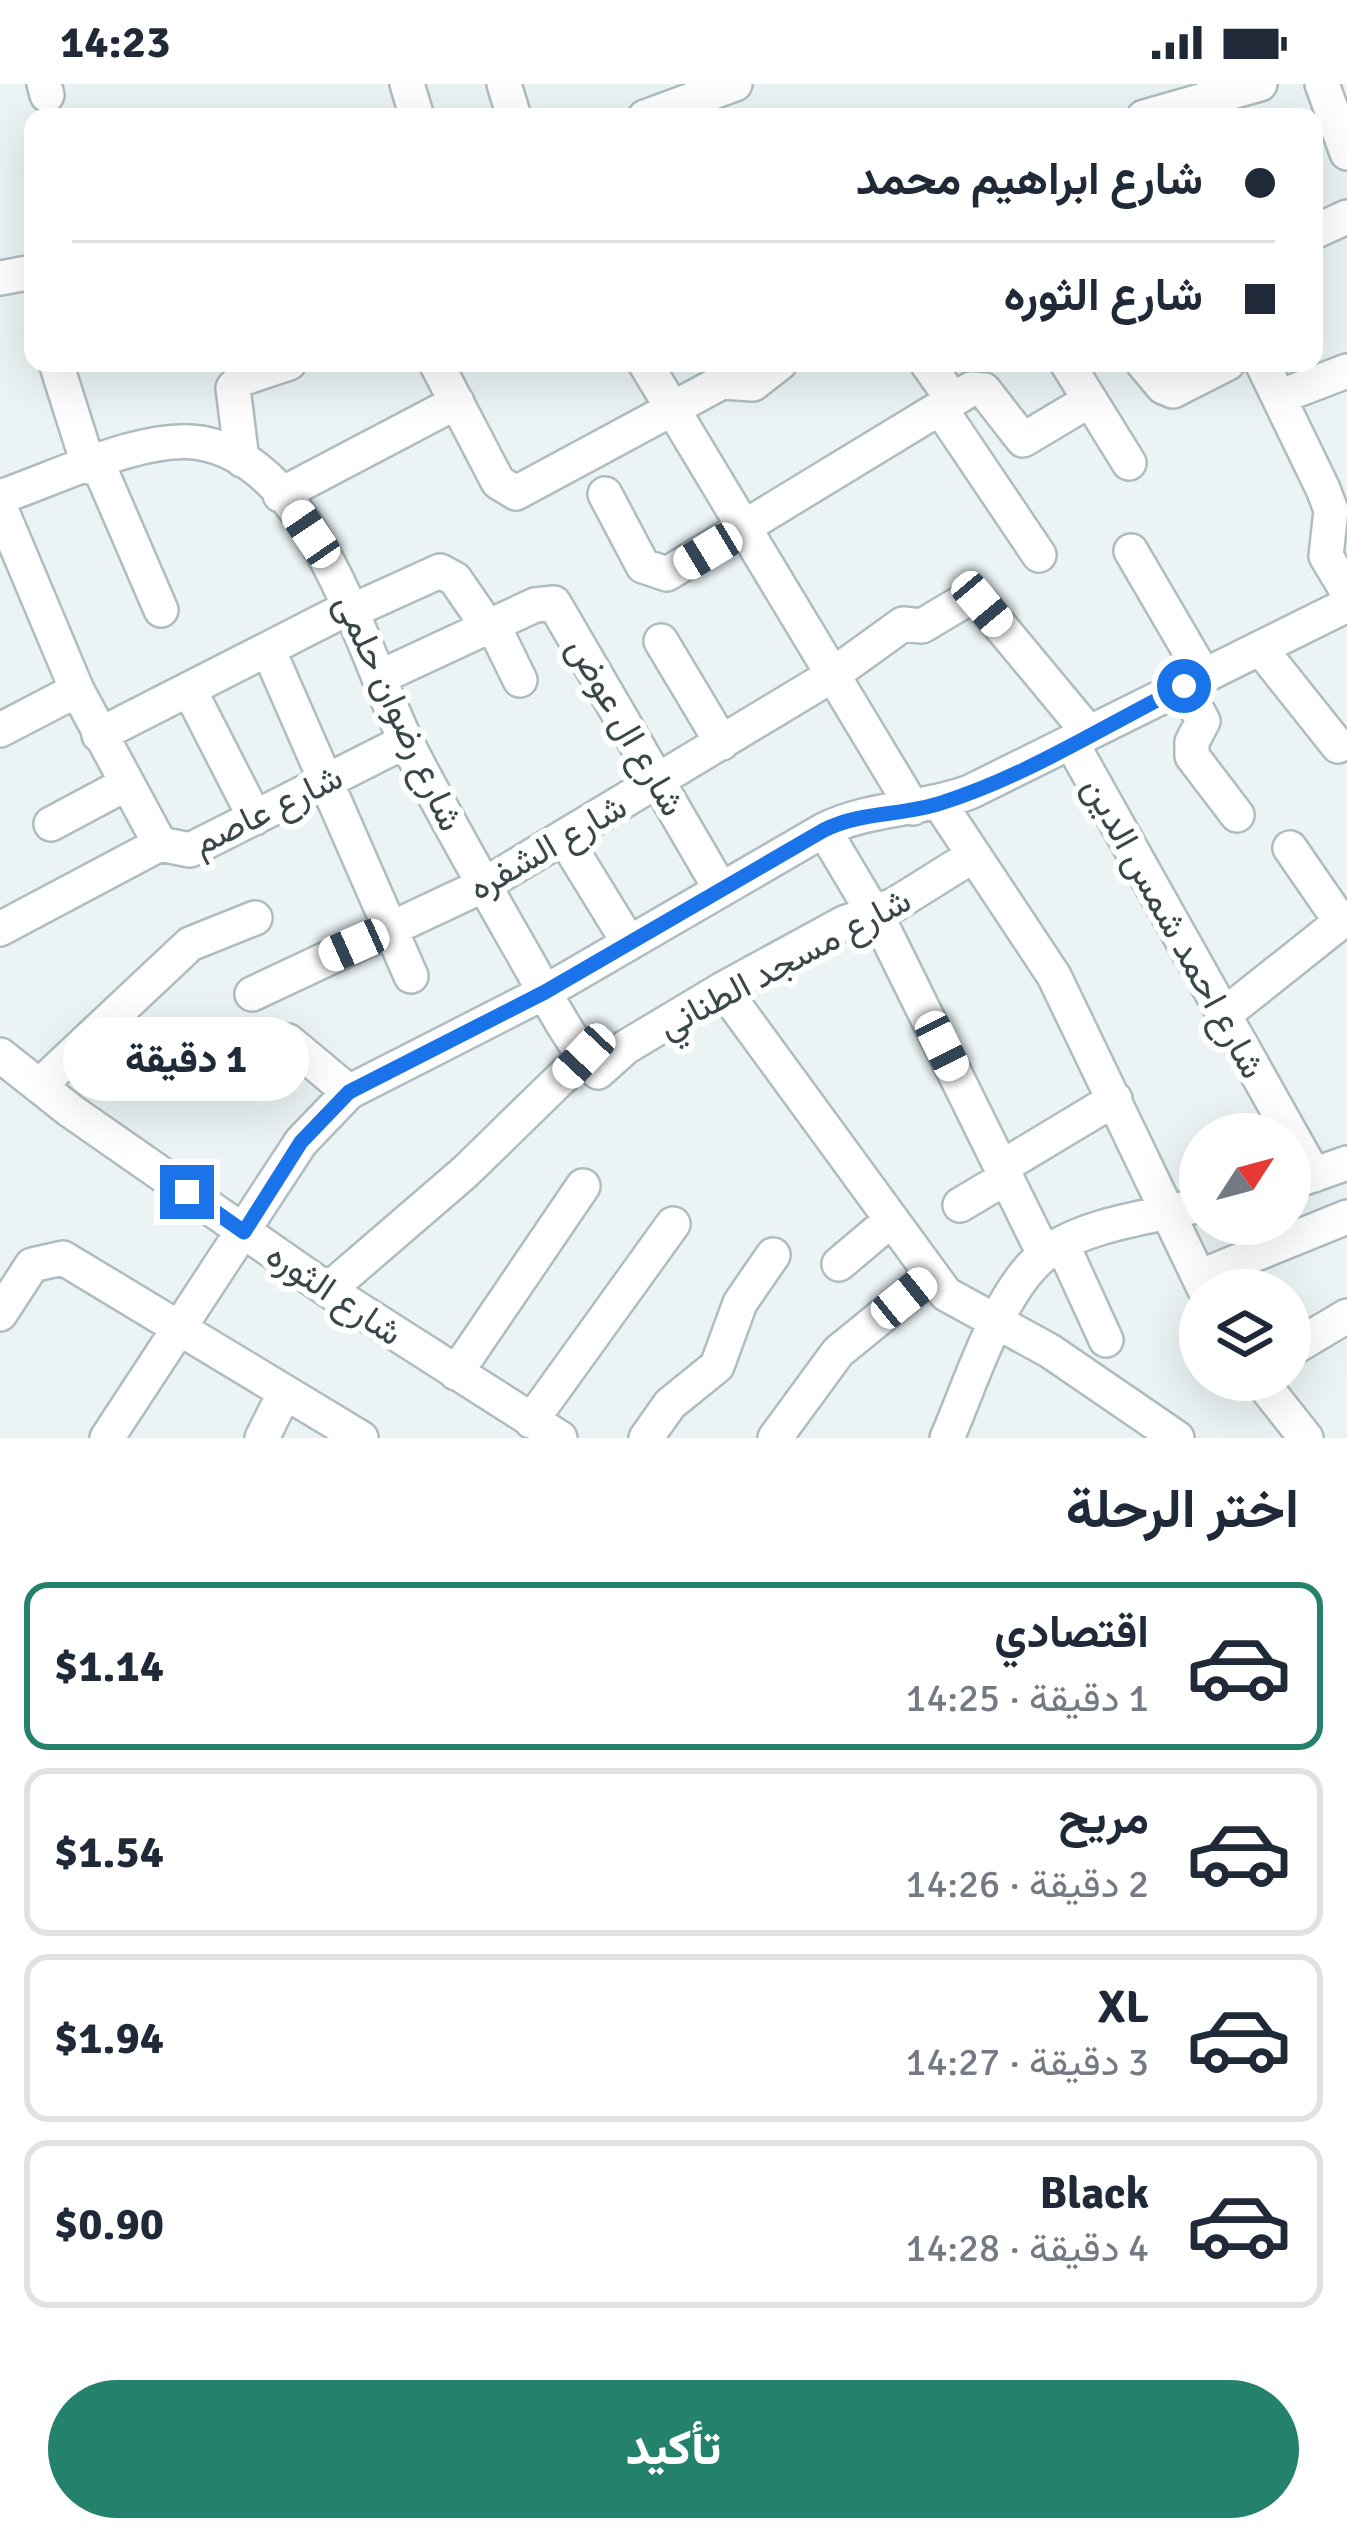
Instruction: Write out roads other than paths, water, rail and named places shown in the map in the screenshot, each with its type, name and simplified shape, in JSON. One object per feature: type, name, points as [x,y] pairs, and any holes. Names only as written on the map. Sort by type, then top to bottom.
[{"type":"street","points":[[1176,108],[1260,84]]},
{"type":"street","points":[[1322,84],[1347,153]]},
{"type":"street","points":[[669,108],[732,85]]},
{"type":"street","points":[[1279,397],[1347,370]]},
{"type":"street","points":[[59,372],[94,465],[161,610]]},
{"type":"street","points":[[242,460],[232,388],[263,372]]},
{"type":"street","points":[[441,372],[498,482],[516,493],[726,380],[753,383],[768,372]]},
{"type":"street","points":[[650,372],[832,676],[926,806],[974,855],[1054,976],[1115,1099],[1179,1201]]},
{"type":"street","points":[[931,372],[1039,555]]},
{"type":"street","points":[[1073,372],[1129,463]]},
{"type":"street","points":[[1150,372],[1162,387],[1173,391],[1210,372]]},
{"type":"street","points":[[1266,372],[1331,510],[1326,556],[1347,591]]},
{"type":"street","points":[[604,494],[643,566],[654,574],[673,572],[971,389],[984,390],[1023,440],[1090,400]]},
{"type":"street","points":[[280,495],[457,402]]},
{"type":"street","name":"شارع رضوان حلمى","points":[[0,497],[183,442],[203,443],[242,460],[280,495],[325,555],[353,608],[406,741],[545,992],[591,1064]]},
{"type":"street","points":[[0,508],[8,552],[99,735],[160,844]]},
{"type":"street","points":[[1131,551],[1194,681],[1203,721],[1192,742],[1192,756],[1238,815]]},
{"type":"street","points":[[99,735],[353,608],[440,571],[455,579],[490,626],[520,680]]},
{"type":"street","name":"شارع احمد شمس الدين","points":[[832,676],[903,624],[922,626],[966,599],[976,599],[1080,738],[1225,1014],[1271,1113]]},
{"type":"street","name":"شارع ال عوض","points":[[380,677],[535,605],[554,603],[721,890]]},
{"type":"street","points":[[107,1438],[301,1142],[349,1092],[545,992],[824,830],[861,816],[926,806],[1080,738],[1347,605]]},
{"type":"street","points":[[662,641],[722,743]]},
{"type":"street","points":[[1260,648],[1338,746]]},
{"type":"street","points":[[268,649],[411,976]]},
{"type":"street","name":"شارع الشفره","points":[[251,994],[484,885],[832,676]]},
{"type":"street","points":[[189,689],[254,818]]},
{"type":"street","points":[[0,730],[77,690]]},
{"type":"street","name":"شارع عاصم","points":[[0,929],[160,844],[190,850],[406,741]]},
{"type":"street","points":[[51,824],[126,784]]},
{"type":"street","points":[[824,830],[874,914],[1004,1172],[1106,1340]]},
{"type":"street","points":[[565,839],[629,943]]},
{"type":"street","points":[[1225,1014],[1340,933],[1290,848]]},
{"type":"street","name":"شارع مسجد الطناني","points":[[328,1290],[591,1064],[844,923],[874,914],[974,855]]},
{"type":"street","points":[[39,1086],[190,944],[255,918]]},
{"type":"street","points":[[723,988],[930,1277],[960,1304],[998,1322],[1177,1438]]},
{"type":"street","points":[[288,1041],[349,1092]]},
{"type":"street","name":"شارع الثوره","points":[[0,1055],[235,1246],[328,1290],[545,1430]]},
{"type":"street","points":[[960,1205],[1115,1099]]},
{"type":"street","points":[[1311,1176],[1347,1163]]},
{"type":"street","points":[[455,1373],[584,1186]]},
{"type":"street","points":[[947,1438],[1015,1287],[1053,1249],[1179,1211]]},
{"type":"street","points":[[1234,1269],[1347,1217]]},
{"type":"street","points":[[839,1264],[890,1221]]},
{"type":"street","points":[[545,1430],[673,1224]]},
{"type":"street","points":[[646,1438],[670,1404],[717,1366],[740,1303],[773,1255]]},
{"type":"street","points":[[0,1314],[32,1265],[52,1258],[73,1262],[186,1321],[284,1394],[361,1438]]},
{"type":"street","points":[[789,1432],[838,1352],[930,1277]]},
{"type":"street","points":[[1311,1337],[1347,1316]]},
{"type":"street","points":[[262,1438],[284,1394]]},
{"type":"street","points":[[1276,1401],[1306,1438]]}]
